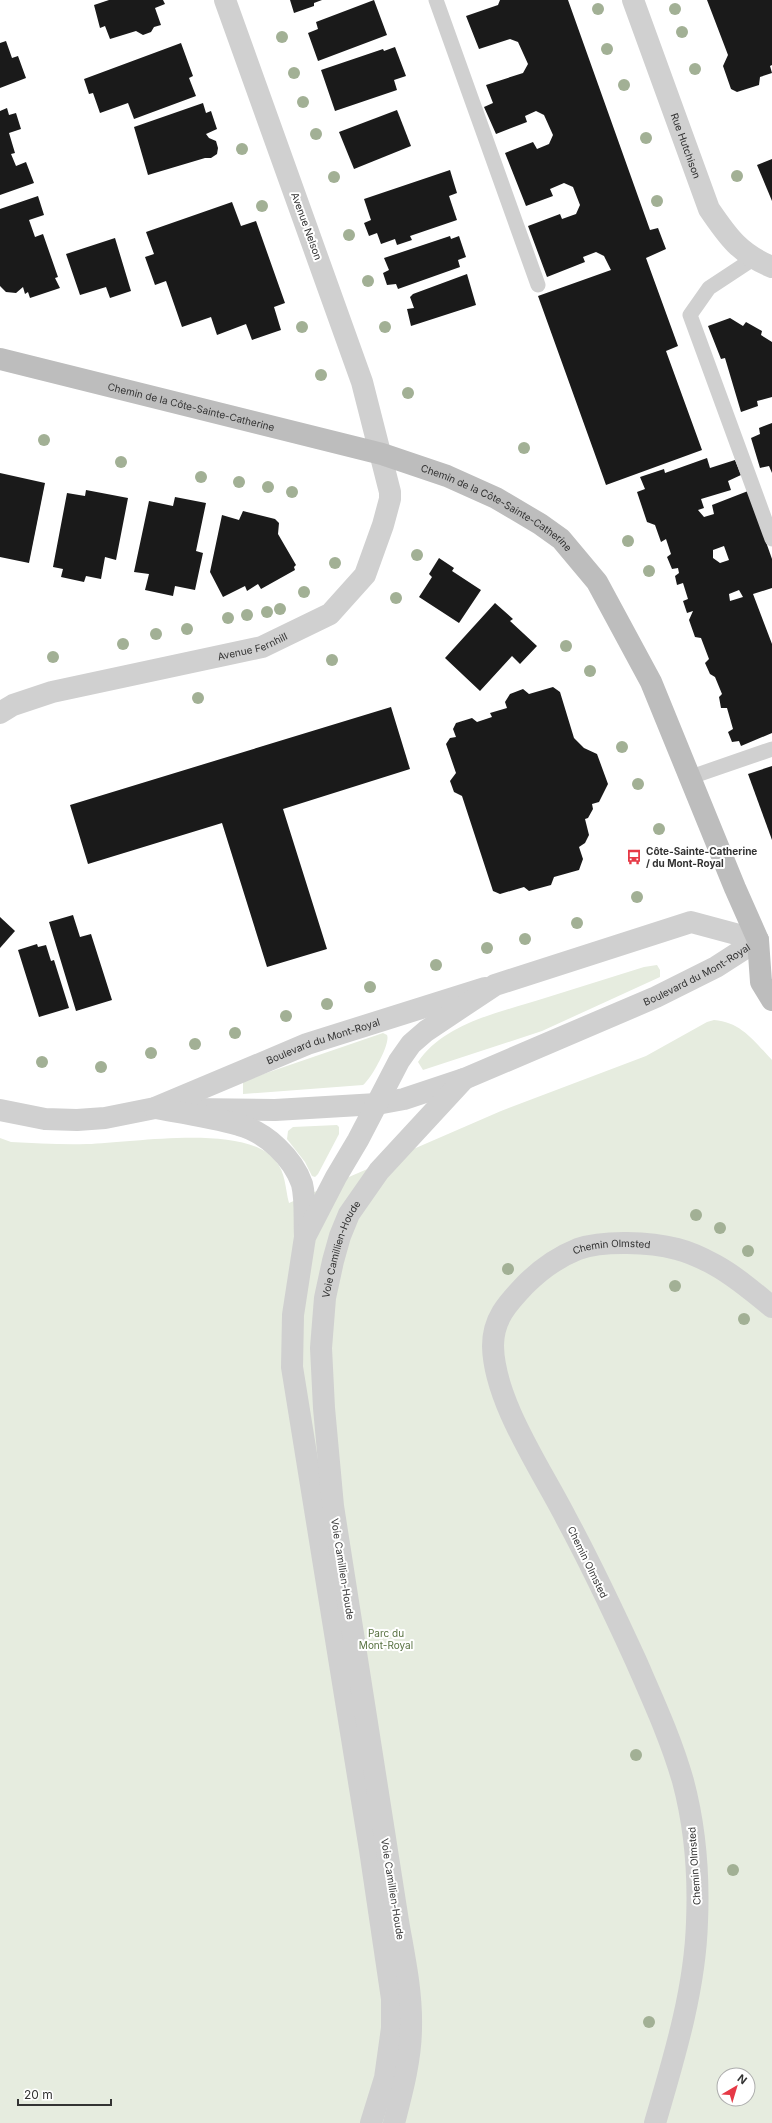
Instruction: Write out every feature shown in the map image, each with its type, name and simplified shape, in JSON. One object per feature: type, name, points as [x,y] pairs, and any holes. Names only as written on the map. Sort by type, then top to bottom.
[{"type":"main road","name":"Chemin de la Côte-Sainte-Catherine","points":[[0,359],[382,454],[447,476],[496,498],[540,524],[561,539],[597,582],[644,669],[691,777],[735,888],[767,941],[761,982],[772,1000]]},
{"type":"street","name":"Avenue Nelson","points":[[225,0],[339,314],[362,382],[382,454]]},
{"type":"street","name":"Rue Hutchison","points":[[633,0],[709,209],[726,235],[762,263]]},
{"type":"street","name":"Avenue Fernhill","points":[[0,713],[13,705],[52,692],[262,647],[330,614],[365,575],[383,525],[390,499],[382,454]]},
{"type":"street","name":"Boulevard du Mont-Royal","points":[[0,1110],[45,1119],[77,1120],[105,1118],[155,1108],[307,1044],[691,922],[767,941]]},
{"type":"street","name":"Boulevard du Mont-Royal","points":[[155,1108],[275,1110],[377,1104],[404,1099],[464,1079],[656,997],[767,941]]},
{"type":"street","name":"Boulevard du Mont-Royal","points":[[377,1104],[399,1061],[411,1044],[426,1031],[495,985]]},
{"type":"street","name":"Voie Camillien-Houde","points":[[394,2123],[408,2057],[411,2027],[408,1988],[333,1506],[324,1408],[321,1348],[325,1298],[328,1283],[333,1260],[349,1214],[379,1171],[464,1079]]},
{"type":"street","name":"Voie Camillien-Houde","points":[[371,2123],[386,2078],[392,2028],[392,1999],[370,1850],[292,1367],[294,1316],[305,1237],[377,1104]]},
{"type":"street","points":[[155,1108],[241,1125],[265,1138],[295,1170],[302,1185],[305,1237]]},
{"type":"street","name":"Chemin Olmsted","points":[[655,2123],[675,2051],[694,1956],[697,1922],[692,1825],[683,1782],[662,1719],[623,1632],[568,1520],[513,1416],[500,1385],[493,1348],[494,1329],[504,1307],[532,1277],[556,1259],[580,1248],[612,1243],[678,1249],[715,1265],[772,1307]]},
{"type":"lane","points":[[436,0],[538,285]]},
{"type":"lane","points":[[762,263],[708,288],[690,315],[772,540]]},
{"type":"lane","points":[[691,777],[772,749]]},
{"type":"green space","points":[[657,965],[660,970],[660,977],[542,1031],[423,1070],[418,1062],[429,1048],[443,1037],[476,1020],[644,967]]},
{"type":"green space","name":"Parc du Mont-Royal","points":[[714,1020],[732,1024],[753,1040],[772,1060],[772,2123],[0,2123],[0,1138],[11,1142],[68,1144],[186,1138],[214,1138],[239,1142],[260,1149],[275,1160],[283,1175],[289,1203],[501,1111],[646,1056],[707,1022]]},
{"type":"green space","points":[[383,1033],[387,1035],[387,1039],[380,1061],[371,1076],[363,1085],[243,1094],[243,1081]]},
{"type":"green space","points":[[337,1125],[339,1127],[339,1134],[318,1174],[315,1177],[312,1176],[305,1162],[287,1139],[288,1131],[293,1127]]},
{"type":"building","points":[[109,0],[163,0],[165,4],[155,8],[161,25],[154,27],[151,32],[143,35],[136,31],[110,39],[105,26],[100,28],[94,5]]},
{"type":"building","points":[[290,0],[322,0],[314,3],[314,6],[294,13]]},
{"type":"building","points":[[374,0],[387,35],[318,61],[308,33],[318,29],[316,22]]},
{"type":"building","points":[[500,0],[568,0],[650,230],[658,228],[666,249],[646,258],[678,346],[666,351],[702,450],[606,485],[538,296],[611,270],[604,256],[596,252],[583,257],[585,262],[547,277],[528,226],[560,214],[562,219],[576,214],[580,205],[573,187],[564,183],[550,189],[553,196],[526,206],[505,153],[533,142],[537,149],[549,144],[553,135],[544,115],[536,111],[525,116],[527,122],[496,134],[484,107],[493,103],[486,85],[523,73],[528,64],[518,42],[510,39],[479,49],[466,16],[498,5]]},
{"type":"building","points":[[707,0],[772,0],[772,65],[770,66],[772,73],[760,77],[759,85],[737,92],[731,89],[723,66],[728,55]]},
{"type":"building","points":[[6,41],[12,58],[18,56],[26,78],[0,88],[0,43]]},
{"type":"building","points":[[181,43],[193,76],[189,78],[196,96],[134,119],[128,103],[100,113],[93,93],[89,94],[84,79]]},
{"type":"building","points":[[395,47],[406,76],[394,80],[397,90],[335,111],[321,70],[383,49],[384,51]]},
{"type":"building","points":[[203,103],[206,113],[211,111],[217,129],[206,134],[209,138],[216,141],[218,148],[217,154],[211,158],[205,158],[148,175],[134,127]]},
{"type":"building","points":[[7,108],[9,115],[16,113],[21,129],[9,133],[15,153],[11,154],[16,166],[26,162],[34,183],[0,195],[0,111]]},
{"type":"building","points":[[397,110],[411,146],[354,169],[339,132]]},
{"type":"building","points":[[772,159],[772,201],[757,165]]},
{"type":"building","points":[[450,170],[457,193],[449,196],[457,220],[410,236],[412,240],[397,245],[395,239],[381,244],[377,233],[369,236],[364,223],[371,220],[364,199]]},
{"type":"building","points":[[38,196],[44,215],[29,220],[35,237],[43,234],[58,277],[55,278],[60,288],[30,298],[28,292],[25,294],[23,287],[16,293],[6,292],[0,286],[0,209]]},
{"type":"building","points":[[232,202],[241,226],[256,221],[285,303],[274,307],[281,330],[252,340],[246,324],[217,335],[211,317],[182,327],[166,281],[155,285],[145,257],[154,254],[146,232]]},
{"type":"building","points":[[450,236],[451,239],[459,236],[466,257],[458,260],[460,267],[398,289],[396,284],[387,285],[383,273],[389,270],[384,258]]},
{"type":"building","points":[[115,238],[131,291],[110,298],[106,287],[80,295],[66,254]]},
{"type":"building","points":[[467,274],[476,305],[411,326],[407,309],[414,308],[410,297],[413,294]]},
{"type":"building","points":[[730,318],[743,326],[746,322],[762,331],[761,335],[772,342],[772,397],[757,401],[758,406],[741,412],[725,358],[721,359],[708,326]]},
{"type":"building","points":[[772,423],[772,473],[769,466],[760,468],[751,438],[760,434],[759,428]]},
{"type":"building","points":[[707,458],[710,468],[735,460],[741,475],[728,481],[731,490],[701,499],[704,508],[698,510],[704,517],[714,514],[712,505],[748,491],[772,559],[772,588],[753,594],[772,644],[772,733],[741,746],[739,741],[732,742],[728,732],[733,729],[727,708],[721,708],[719,697],[722,694],[715,677],[710,674],[705,663],[709,659],[701,638],[695,637],[689,620],[693,611],[687,613],[683,601],[688,599],[683,583],[677,585],[675,576],[679,573],[678,568],[672,569],[667,557],[671,554],[666,539],[661,542],[655,525],[647,522],[637,492],[645,489],[640,477],[664,469],[665,473]],"holes":[[[724,546],[729,560],[720,563],[713,558],[713,550]],[[739,590],[743,597],[730,601],[729,594]]]},
{"type":"building","points":[[0,473],[45,483],[29,563],[0,557]]},
{"type":"building","points":[[86,490],[128,498],[116,560],[105,557],[101,579],[86,576],[84,582],[61,577],[63,569],[53,567],[67,493],[85,496]]},
{"type":"building","points":[[175,497],[206,503],[196,551],[203,553],[195,590],[175,586],[173,596],[145,590],[149,574],[134,572],[149,501],[173,506]]},
{"type":"building","points":[[243,511],[275,519],[279,523],[278,534],[296,565],[294,567],[295,570],[261,589],[258,584],[247,591],[245,586],[223,597],[210,572],[222,515],[239,520]]},
{"type":"building","points":[[439,558],[454,568],[452,571],[481,590],[459,623],[419,597],[432,577],[429,574]]},
{"type":"building","points":[[495,603],[513,619],[510,621],[537,646],[520,664],[512,656],[480,691],[445,658]]},
{"type":"building","points":[[553,687],[560,692],[574,738],[584,748],[597,754],[608,784],[599,802],[592,804],[593,809],[588,818],[585,819],[589,835],[585,843],[579,847],[583,859],[579,870],[554,877],[551,885],[529,891],[524,887],[500,894],[493,891],[462,796],[454,792],[450,781],[456,773],[446,744],[450,738],[456,737],[453,729],[456,723],[472,718],[477,722],[492,717],[490,713],[507,708],[505,702],[510,694],[523,689],[529,694]]},
{"type":"building","points":[[391,707],[410,769],[283,809],[327,949],[267,967],[222,823],[88,864],[70,805]]},
{"type":"building","points":[[772,766],[772,840],[748,774]]},
{"type":"building","points":[[73,915],[80,937],[91,934],[112,1000],[76,1011],[49,922]]},
{"type":"building","points":[[0,917],[15,931],[0,948]]},
{"type":"building","points":[[37,944],[38,947],[46,945],[51,961],[54,960],[69,1008],[39,1017],[18,950]]},
{"type":"place","name":"Côte-Sainte-Catherine / du Mont-Royal","points":[[634,857]]}]
